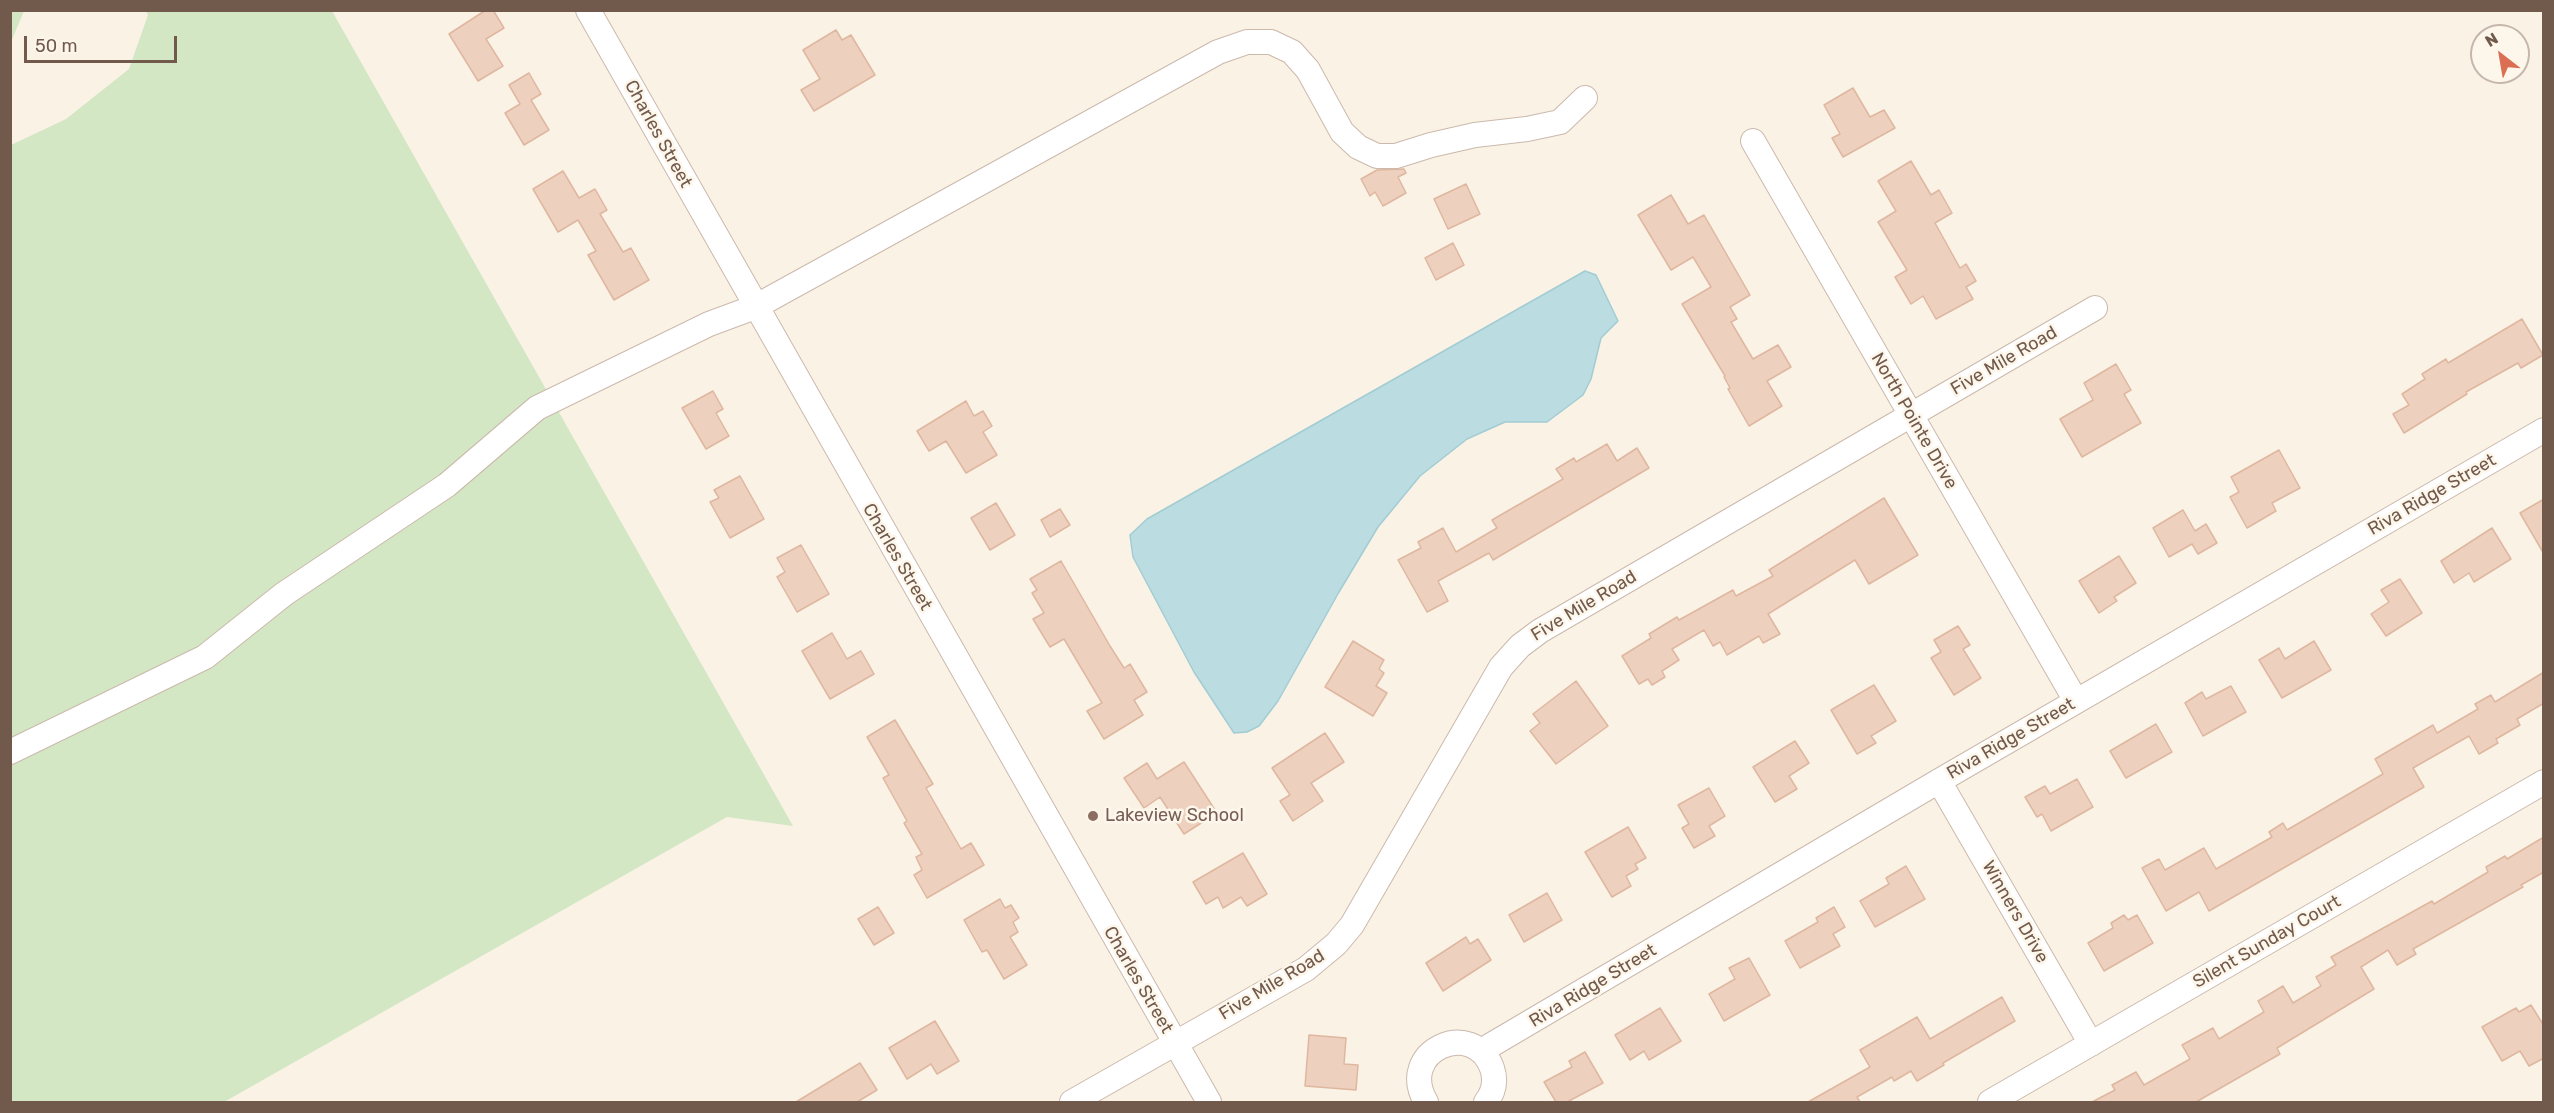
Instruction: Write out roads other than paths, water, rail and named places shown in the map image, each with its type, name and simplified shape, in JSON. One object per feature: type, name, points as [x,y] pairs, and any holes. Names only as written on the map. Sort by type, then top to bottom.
[{"type":"street","name":"Charles Street","points":[[588,10],[1209,1102]]},
{"type":"street","points":[[10,752],[205,657],[284,594],[447,485],[537,408],[710,324],[755,307],[1218,52],[1247,42],[1271,42],[1292,52],[1308,70],[1342,132],[1358,147],[1377,156],[1396,156],[1431,144],[1560,122],[1585,98]]},
{"type":"street","name":"North Pointe Drive","points":[[1753,141],[2076,701]]},
{"type":"street","name":"Five Mile Road","points":[[1072,1102],[1306,969],[1336,944],[1352,924],[1501,667],[1520,646],[1540,631],[2096,308]]},
{"type":"street","name":"Riva Ridge Street","points":[[1481,1051],[1939,781],[2544,430]]},
{"type":"street","name":"Winners Drive","points":[[1939,781],[2091,1044]]},
{"type":"street","name":"Silent Sunday Court","points":[[1990,1102],[2544,782]]},
{"type":"street","points":[[1426,1102],[1421,1094],[1418,1081],[1420,1069],[1426,1058],[1435,1049],[1459,1042],[1481,1051],[1489,1061],[1494,1073],[1494,1085],[1486,1102]]},
{"type":"water","points":[[1585,271],[1596,275],[1618,321],[1601,338],[1591,379],[1583,395],[1547,422],[1505,422],[1467,439],[1420,476],[1378,527],[1278,701],[1259,726],[1247,732],[1234,733],[1194,672],[1133,557],[1130,535],[1147,519]]},
{"type":"place","name":"Lakeview School","points":[[1093,816]]}]
